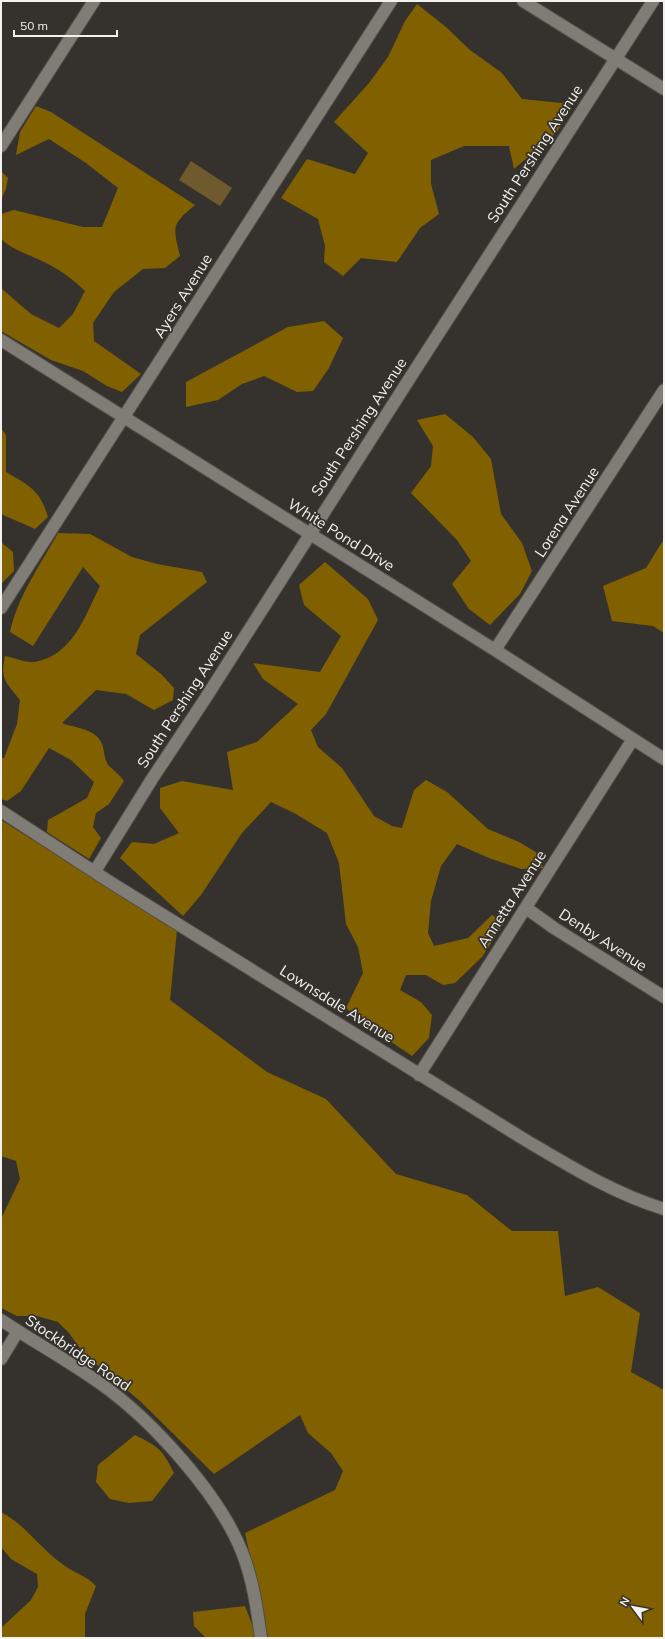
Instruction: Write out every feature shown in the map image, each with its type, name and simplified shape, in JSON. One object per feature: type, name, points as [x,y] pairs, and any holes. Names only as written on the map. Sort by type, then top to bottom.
[{"type":"street","points":[[1,146],[94,1]]},
{"type":"street","name":"Ayers Avenue","points":[[1,608],[391,1]]},
{"type":"street","points":[[523,1],[664,89]]},
{"type":"street","name":"South Pershing Avenue","points":[[95,871],[653,1]]},
{"type":"street","name":"White Pond Drive","points":[[1,340],[495,650],[632,740],[664,759]]},
{"type":"street","name":"Lorena Avenue","points":[[495,650],[664,390]]},
{"type":"street","name":"Annetta Avenue","points":[[418,1075],[632,740]]},
{"type":"street","name":"Lownsdale Avenue","points":[[1,811],[418,1075],[586,1176],[624,1194],[664,1208]]},
{"type":"street","name":"Denby Avenue","points":[[526,908],[554,928],[664,997]]},
{"type":"street","name":"Stockbridge Road","points":[[1,1320],[102,1384],[133,1410],[168,1444],[211,1496],[230,1525],[243,1553],[255,1592],[261,1638]]},
{"type":"street","points":[[1,1359],[18,1332]]},
{"type":"shaded area","points":[[417,4],[446,27],[470,50],[502,73],[522,99],[571,104],[557,132],[514,169],[509,146],[464,146],[431,160],[431,184],[439,214],[420,228],[397,262],[361,258],[343,276],[324,262],[325,246],[318,219],[281,198],[307,159],[355,174],[368,153],[334,122],[369,83],[388,57],[405,21]]},
{"type":"shaded area","points":[[36,106],[51,112],[195,205],[182,217],[176,227],[175,232],[180,256],[165,268],[143,269],[114,292],[93,323],[94,341],[141,374],[122,392],[107,386],[83,371],[51,360],[1,331],[1,288],[31,314],[59,328],[73,314],[85,291],[60,271],[12,247],[1,239],[1,214],[14,210],[83,227],[102,227],[118,188],[86,163],[49,139],[16,155],[20,132]]},
{"type":"shaded area","points":[[191,161],[232,188],[220,206],[179,180]]},
{"type":"shaded area","points":[[1,171],[8,178],[6,189],[1,200]]},
{"type":"shaded area","points":[[324,321],[343,338],[329,368],[313,391],[297,392],[264,376],[242,384],[218,400],[186,407],[186,382],[288,327]]},
{"type":"shaded area","points":[[445,414],[473,437],[491,459],[501,514],[522,543],[532,571],[520,594],[490,625],[469,609],[452,584],[471,561],[457,540],[411,493],[431,466],[433,446],[417,420]]},
{"type":"shaded area","points":[[1,428],[6,435],[6,472],[28,485],[38,495],[45,508],[48,517],[35,529],[1,514]]},
{"type":"shaded area","points":[[58,533],[90,534],[132,557],[157,564],[202,572],[207,582],[140,635],[136,654],[161,674],[174,688],[173,700],[154,710],[126,694],[96,690],[62,723],[89,731],[98,737],[107,763],[124,781],[109,804],[96,813],[93,827],[101,838],[89,859],[47,832],[48,820],[87,798],[94,782],[71,760],[49,748],[21,791],[7,801],[1,799],[1,758],[4,758],[17,724],[20,700],[5,680],[3,670],[5,656],[35,662],[48,658],[59,651],[76,633],[100,586],[83,567],[33,646],[10,632],[18,606],[24,593]]},
{"type":"shaded area","points":[[664,539],[664,633],[653,626],[612,621],[603,586],[646,568]]},
{"type":"shaded area","points":[[1,542],[13,552],[14,571],[1,584]]},
{"type":"shaded area","points":[[325,562],[368,599],[378,620],[326,714],[311,730],[318,747],[342,768],[374,816],[392,826],[402,828],[414,790],[426,780],[447,792],[488,829],[519,842],[539,854],[543,868],[521,869],[489,858],[457,844],[441,866],[431,901],[428,933],[434,946],[468,938],[492,915],[504,923],[482,957],[455,983],[443,985],[426,975],[406,975],[400,990],[421,1002],[432,1015],[429,1038],[412,1056],[369,1027],[346,1008],[363,973],[358,947],[346,924],[339,863],[327,833],[296,814],[271,802],[242,833],[201,895],[183,916],[120,858],[132,842],[154,844],[179,833],[160,808],[160,788],[182,781],[233,790],[227,752],[257,742],[298,704],[263,679],[253,663],[320,672],[341,636],[304,605],[299,585]]},
{"type":"shaded area","points":[[1,820],[177,930],[170,1000],[267,1072],[326,1099],[396,1174],[467,1195],[512,1231],[558,1231],[565,1296],[598,1287],[640,1313],[631,1372],[664,1390],[664,1638],[268,1638],[245,1533],[335,1490],[343,1471],[331,1453],[308,1433],[300,1415],[214,1474],[140,1401],[84,1354],[69,1333],[58,1322],[37,1316],[17,1316],[1,1308],[1,1219],[20,1179],[16,1161],[1,1156]]},
{"type":"shaded area","points":[[135,1435],[155,1446],[163,1454],[174,1473],[152,1501],[129,1503],[110,1499],[96,1482],[98,1465]]},
{"type":"shaded area","points":[[1,1512],[10,1517],[56,1560],[88,1579],[96,1586],[85,1614],[85,1638],[1,1638],[1,1628],[31,1600],[38,1587],[37,1574],[11,1559],[1,1547]]},
{"type":"shaded area","points":[[245,1606],[256,1638],[206,1638],[194,1626],[193,1612]]}]
